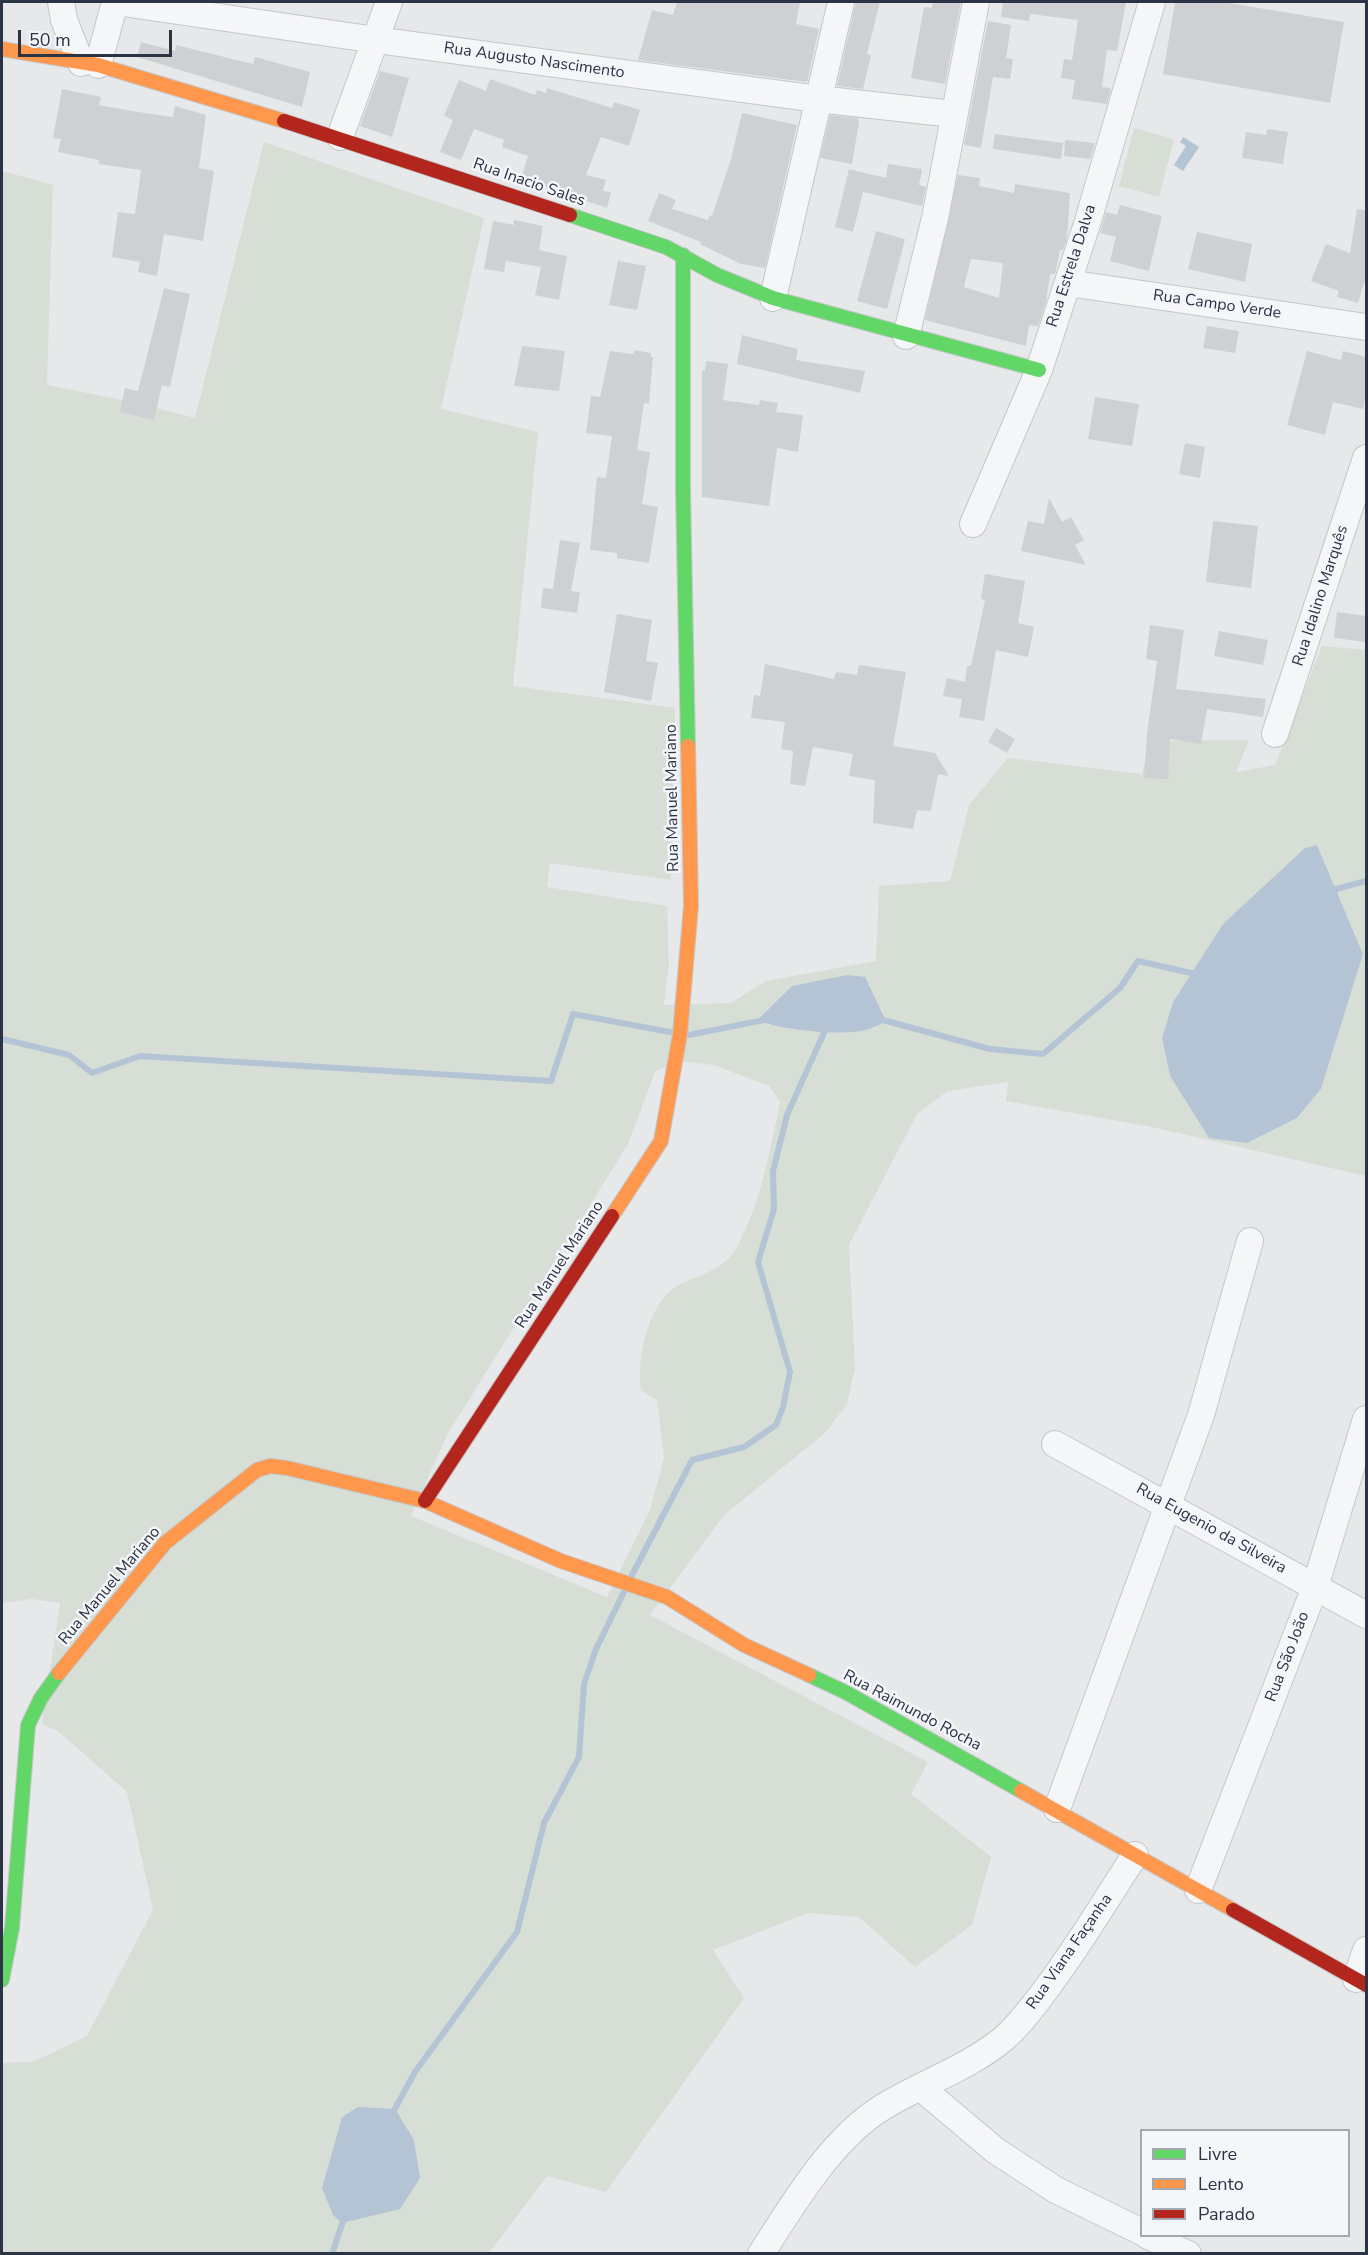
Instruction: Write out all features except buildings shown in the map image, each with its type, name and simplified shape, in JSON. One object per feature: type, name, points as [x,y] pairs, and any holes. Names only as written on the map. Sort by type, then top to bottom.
[{"type":"street","points":[[62,2],[63,20],[89,64]]},
{"type":"street","points":[[89,64],[115,2]]},
{"type":"street","name":"Rua Augusto Nascimento","points":[[115,2],[376,40],[818,99],[953,114]]},
{"type":"street","points":[[340,137],[389,2]]},
{"type":"street","points":[[773,298],[840,2]]},
{"type":"street","points":[[906,336],[935,218],[976,2]]},
{"type":"street","name":"Rua Estrela Dalva","points":[[974,524],[1039,370],[1068,283],[1152,2]]},
{"type":"street","name":"Rua Inacio Sales","points":[[2,49],[89,64],[340,137],[645,240],[683,255],[717,275],[773,298],[906,336],[1039,370]]},
{"type":"street","name":"Rua Manuel Mariano","points":[[2,1980],[12,1928],[28,1725],[41,1698],[59,1672],[165,1543],[257,1470],[270,1466],[425,1501],[661,1140],[680,1034],[691,906],[683,490],[683,255]]},
{"type":"street","name":"Rua Campo Verde","points":[[1068,283],[1366,327]]},
{"type":"street","name":"Rua Idalino Marquês","points":[[1275,734],[1366,458]]},
{"type":"street","points":[[1057,1809],[1201,1415],[1250,1241]]},
{"type":"street","name":"Rua São João","points":[[1198,1890],[1315,1587],[1366,1419]]},
{"type":"street","name":"Rua Eugenio da Silveira","points":[[1055,1444],[1366,1615]]},
{"type":"street","name":"Rua Raimundo Rocha","points":[[425,1501],[561,1561],[668,1597],[744,1645],[847,1693],[1057,1809],[1361,1982]]},
{"type":"street","name":"Rua Viana Façanha","points":[[761,2253],[815,2172],[851,2133],[881,2108],[969,2062],[1003,2039],[1028,2013],[1073,1953],[1135,1855]]},
{"type":"street","points":[[1361,1982],[1366,1950]]},
{"type":"street","points":[[920,2086],[996,2151],[1056,2190],[1140,2231]]},
{"type":"street","points":[[1153,2237],[1188,2253]]},
{"type":"shaded area","points":[[1134,128],[1174,139],[1159,197],[1119,186]]},
{"type":"shaded area","points":[[264,142],[484,218],[441,409],[538,432],[513,686],[675,708],[671,880],[550,863],[547,887],[667,906],[669,964],[664,1005],[731,1003],[766,981],[876,961],[879,886],[950,881],[969,805],[1008,758],[1142,774],[1149,741],[1249,740],[1236,772],[1275,765],[1322,646],[1366,650],[1366,1176],[1152,1127],[1006,1101],[1008,1082],[948,1091],[917,1114],[849,1245],[855,1367],[847,1404],[825,1433],[724,1515],[650,1615],[928,1762],[911,1794],[991,1857],[972,1925],[915,1967],[859,1917],[808,1913],[713,1950],[744,1998],[606,2192],[547,2176],[489,2253],[2,2253],[2,2063],[33,2062],[87,2036],[153,1910],[127,1792],[59,1732],[42,1724],[60,1603],[32,1599],[2,1603],[2,171],[53,185],[47,385],[195,418]],"holes":[[[1317,845],[1363,954],[1321,1089],[1297,1118],[1209,1138],[1170,1076],[1162,1038],[1173,1002],[1223,924]],[[792,986],[770,1026],[757,1019]],[[677,1061],[714,1065],[769,1086],[780,1102],[759,1194],[737,1247],[725,1262],[677,1286],[667,1294],[658,1305],[646,1333],[640,1363],[641,1390],[657,1400],[664,1458],[650,1510],[607,1597],[411,1516],[447,1435],[628,1144],[655,1072]]]},
{"type":"water","points":[[1183,137],[1199,147],[1183,171],[1174,165],[1186,146],[1180,142]]},
{"type":"water","points":[[1317,845],[1363,954],[1321,1089],[1297,1118],[1247,1143],[1209,1138],[1170,1076],[1162,1038],[1173,1002],[1223,924],[1305,848]]},
{"type":"water","points":[[847,975],[865,977],[886,1021],[858,1031],[829,1032],[781,1027],[757,1020],[792,986]]},
{"type":"water","points":[[358,2107],[395,2109],[414,2140],[420,2178],[400,2209],[342,2223],[333,2215],[322,2188],[342,2117]]},
{"type":"waterway","points":[[1333,897],[1336,889],[1366,881]]},
{"type":"waterway","points":[[879,1019],[990,1049],[1043,1054],[1120,988],[1138,961],[1200,975]]},
{"type":"waterway","points":[[2,1039],[69,1055],[92,1073],[140,1056],[551,1081],[573,1014],[670,1032]]},
{"type":"waterway","points":[[689,1035],[764,1020]]},
{"type":"waterway","points":[[632,1575],[692,1460],[744,1447],[776,1425],[783,1407],[790,1372],[758,1262],[774,1209],[773,1171],[787,1115],[827,1026]]},
{"type":"waterway","points":[[391,2116],[415,2072],[517,1932],[544,1823],[579,1757],[584,1684],[596,1649],[624,1592]]},
{"type":"waterway","points":[[332,2254],[344,2218]]},
{"type":"traffic: fast","points":[[570,215],[666,247],[717,275],[773,298],[1039,370]]},
{"type":"traffic: fast","points":[[683,255],[683,490],[688,746]]},
{"type":"traffic: fast","points":[[2,1980],[12,1928],[28,1725],[41,1698],[59,1673]]},
{"type":"traffic: fast","points":[[809,1675],[847,1693],[1021,1791]]},
{"type":"traffic: slow","points":[[2,49],[98,65],[284,121]]},
{"type":"traffic: slow","points":[[612,1216],[661,1141],[680,1034],[691,906],[688,746]]},
{"type":"traffic: slow","points":[[59,1673],[165,1543],[257,1470],[270,1466],[287,1468],[425,1501]]},
{"type":"traffic: slow","points":[[425,1501],[561,1561],[667,1597],[744,1645],[809,1675]]},
{"type":"traffic: slow","points":[[1021,1791],[1233,1910]]},
{"type":"traffic: jam","points":[[284,121],[570,215]]},
{"type":"traffic: jam","points":[[425,1501],[612,1216]]},
{"type":"traffic: jam","points":[[1233,1910],[1366,1985]]}]
